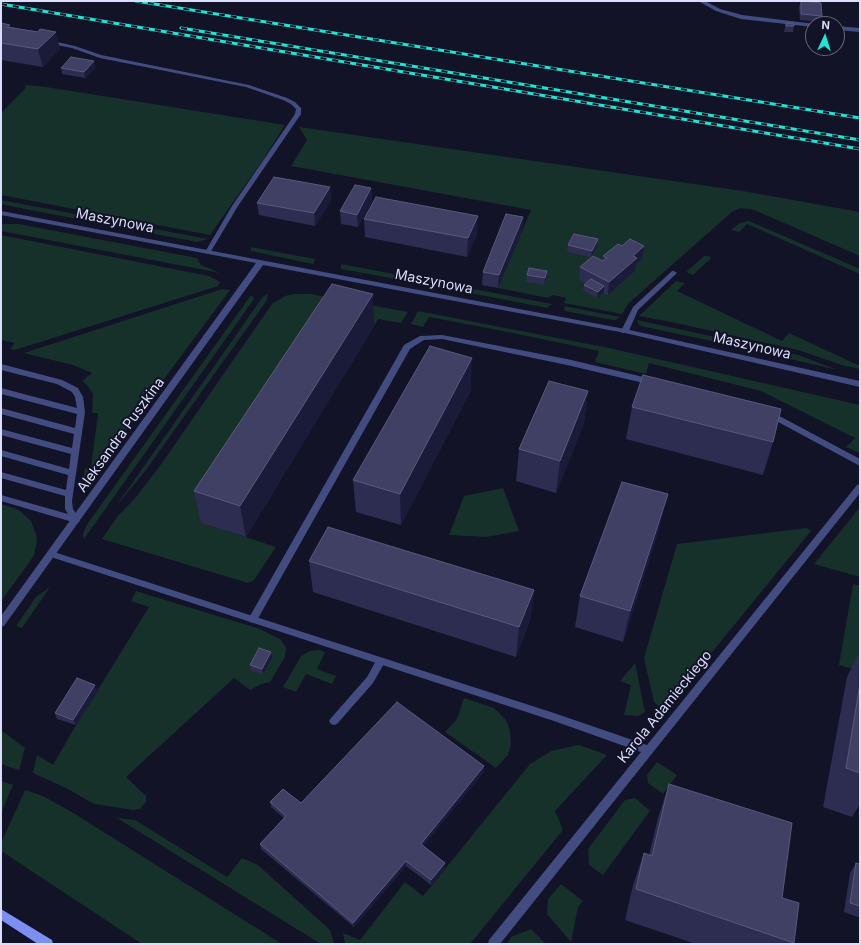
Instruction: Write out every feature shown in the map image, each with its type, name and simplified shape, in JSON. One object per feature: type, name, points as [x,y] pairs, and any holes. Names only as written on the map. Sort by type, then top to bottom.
[{"type":"main road","points":[[1,914],[48,944]]},
{"type":"street","points":[[701,1],[718,10],[741,17],[805,24]]},
{"type":"street","points":[[845,29],[860,30]]},
{"type":"street","points":[[44,42],[73,47],[100,56],[132,63],[247,86],[285,98],[299,109],[298,114],[235,206],[208,252]]},
{"type":"street","name":"Maszynowa","points":[[1,213],[625,331],[860,384]]},
{"type":"street","name":"Aleksandra Puszkina","points":[[1,623],[261,262]]},
{"type":"street","points":[[625,331],[635,308],[674,273]]},
{"type":"street","points":[[253,619],[407,347],[413,343],[423,338],[442,337],[567,362],[663,385]]},
{"type":"street","points":[[1,367],[68,386],[75,390],[79,397],[81,412],[69,494],[69,509],[76,520]]},
{"type":"street","points":[[1,391],[81,412]]},
{"type":"street","points":[[1,411],[78,432]]},
{"type":"street","points":[[763,411],[860,463]]},
{"type":"street","points":[[1,432],[75,452]]},
{"type":"street","points":[[1,453],[72,473]]},
{"type":"street","points":[[1,475],[69,494]]},
{"type":"street","name":"Karola Adamieckiego","points":[[493,944],[860,487]]},
{"type":"street","points":[[1,498],[76,520]]},
{"type":"street","points":[[51,554],[253,619],[380,662],[554,717],[649,750]]},
{"type":"street","points":[[334,720],[370,680],[380,662]]},
{"type":"green space","points":[[26,85],[285,125],[265,157],[210,235],[1,195],[1,113],[25,89]]},
{"type":"green space","points":[[299,127],[743,191],[860,212],[860,256],[754,210],[741,208],[733,211],[629,303],[622,314],[564,303],[566,298],[553,295],[548,298],[498,288],[531,210],[291,166],[307,140]]},
{"type":"green space","points":[[1,200],[208,239],[197,242],[1,204]]},
{"type":"green space","points":[[749,221],[860,269],[860,274],[747,224],[739,232],[731,230],[740,223]]},
{"type":"green space","points":[[1,224],[19,224],[197,258],[201,265],[220,273],[1,231]]},
{"type":"green space","points":[[1,235],[209,276],[220,282],[218,286],[15,350],[10,349],[15,343],[1,340]]},
{"type":"green space","points":[[251,247],[315,259],[313,264],[251,251]]},
{"type":"green space","points":[[704,256],[709,256],[711,258],[693,275],[688,273],[687,271]]},
{"type":"green space","points":[[341,264],[457,286],[450,289],[341,269]]},
{"type":"green space","points":[[676,281],[685,283],[677,291],[782,341],[789,333],[860,366],[860,369],[842,365],[798,350],[639,316]]},
{"type":"green space","points":[[468,288],[552,304],[547,308],[470,293]]},
{"type":"green space","points":[[222,289],[230,290],[82,490],[85,468],[91,467],[98,413],[92,413],[93,394],[87,385],[82,381],[92,373],[73,365],[24,353]]},
{"type":"green space","points":[[268,293],[267,300],[146,470],[114,509],[262,298]]},
{"type":"green space","points":[[294,294],[310,294],[408,312],[401,323],[378,319],[374,326],[202,523],[276,547],[254,580],[248,583],[102,539],[117,517],[136,497],[162,463],[272,304],[285,296]]},
{"type":"green space","points":[[251,295],[254,299],[84,539],[83,534],[86,526]]},
{"type":"green space","points":[[564,306],[620,317],[613,320],[565,311]]},
{"type":"green space","points":[[418,311],[609,348],[860,405],[860,453],[846,447],[855,438],[761,391],[649,363],[646,374],[595,362],[599,351],[508,332],[429,317],[423,327],[411,324]]},
{"type":"green space","points":[[637,320],[798,355],[838,370],[645,327],[639,325]]},
{"type":"green space","points":[[503,488],[519,531],[486,537],[449,535],[464,496]]},
{"type":"green space","points":[[1,504],[19,510],[31,521],[37,541],[34,555],[1,601]]},
{"type":"green space","points":[[860,507],[860,577],[814,564]]},
{"type":"green space","points":[[807,528],[811,531],[664,711],[654,702],[644,658],[677,544]]},
{"type":"green space","points":[[853,584],[860,586],[860,671],[839,665]]},
{"type":"green space","points":[[50,587],[22,628],[16,626],[36,597]]},
{"type":"green space","points":[[136,591],[260,629],[280,639],[286,647],[285,657],[270,682],[261,684],[250,690],[234,678],[126,777],[146,796],[146,802],[140,809],[133,810],[94,804],[66,788],[33,773],[37,755],[53,765],[149,607],[131,601]]},
{"type":"green space","points":[[319,650],[325,652],[317,669],[336,676],[332,684],[306,674],[296,692],[283,687],[301,656],[310,651]]},
{"type":"green space","points":[[635,663],[645,712],[638,716],[624,715],[631,685],[620,681]]},
{"type":"green space","points":[[464,698],[494,708],[506,720],[510,730],[511,745],[508,755],[496,768],[445,732],[457,719]]},
{"type":"green space","points":[[1,730],[25,748],[19,770],[1,764]]},
{"type":"green space","points":[[579,745],[607,755],[555,811],[563,830],[470,944],[345,944],[343,933],[360,940],[405,882],[423,896],[530,764],[551,751]]},
{"type":"green space","points":[[657,762],[677,775],[663,794],[648,783],[647,775]]},
{"type":"green space","points":[[1,781],[13,785],[1,813]]},
{"type":"green space","points":[[25,790],[43,796],[75,814],[282,944],[142,944],[1,851],[1,843]]},
{"type":"green space","points":[[635,798],[650,811],[603,875],[589,865],[588,849],[625,800]]},
{"type":"green space","points":[[117,818],[135,820],[227,877],[242,858],[258,865],[330,930],[334,944],[321,944]]},
{"type":"green space","points":[[561,884],[583,901],[578,907],[571,942],[547,914],[548,899]]},
{"type":"green space","points":[[531,929],[546,944],[507,944],[511,937]]},
{"type":"building","points":[[801,1],[821,3],[822,16],[801,14]]},
{"type":"building","points":[[1,23],[10,25],[7,27],[38,32],[40,29],[56,32],[38,49],[1,43]]},
{"type":"building","points":[[786,23],[794,24],[794,26],[786,26]]},
{"type":"building","points":[[71,57],[94,61],[84,72],[61,68]]},
{"type":"building","points":[[274,177],[330,187],[314,213],[257,203]]},
{"type":"building","points":[[355,185],[371,188],[357,215],[340,211]]},
{"type":"building","points":[[376,197],[478,216],[468,238],[364,219]]},
{"type":"building","points":[[506,214],[523,217],[499,275],[483,272]]},
{"type":"building","points":[[574,234],[598,239],[592,251],[568,245]]},
{"type":"building","points":[[630,239],[644,246],[633,256],[637,258],[609,282],[580,267],[593,256],[603,261],[607,258],[603,256],[618,244],[622,246]]},
{"type":"building","points":[[529,268],[547,271],[545,278],[527,275]]},
{"type":"building","points":[[591,279],[604,286],[598,292],[584,285]]},
{"type":"building","points":[[332,284],[373,294],[240,506],[194,491]]},
{"type":"building","points":[[430,346],[472,358],[400,494],[353,480]]},
{"type":"building","points":[[643,375],[781,409],[773,442],[632,407]]},
{"type":"building","points":[[549,381],[588,391],[560,461],[519,449]]},
{"type":"building","points":[[622,482],[668,494],[630,611],[580,596]]},
{"type":"building","points":[[328,527],[534,590],[519,627],[309,561]]},
{"type":"building","points":[[259,648],[271,652],[262,669],[250,665]]},
{"type":"building","points":[[77,678],[95,685],[73,720],[55,713]]},
{"type":"building","points":[[860,684],[860,773],[846,768]]},
{"type":"building","points":[[397,702],[484,766],[421,844],[445,863],[431,880],[406,861],[353,923],[260,844],[286,816],[270,802],[283,789],[301,803]]},
{"type":"building","points":[[669,784],[792,823],[782,898],[799,903],[794,943],[636,889],[644,853],[652,856]]},
{"type":"building","points":[[856,863],[860,864],[860,906],[850,903]]},
{"type":"railway","points":[[136,1],[860,118]]},
{"type":"railway","points":[[1,4],[860,149]]},
{"type":"railway","points":[[181,28],[860,140]]}]
